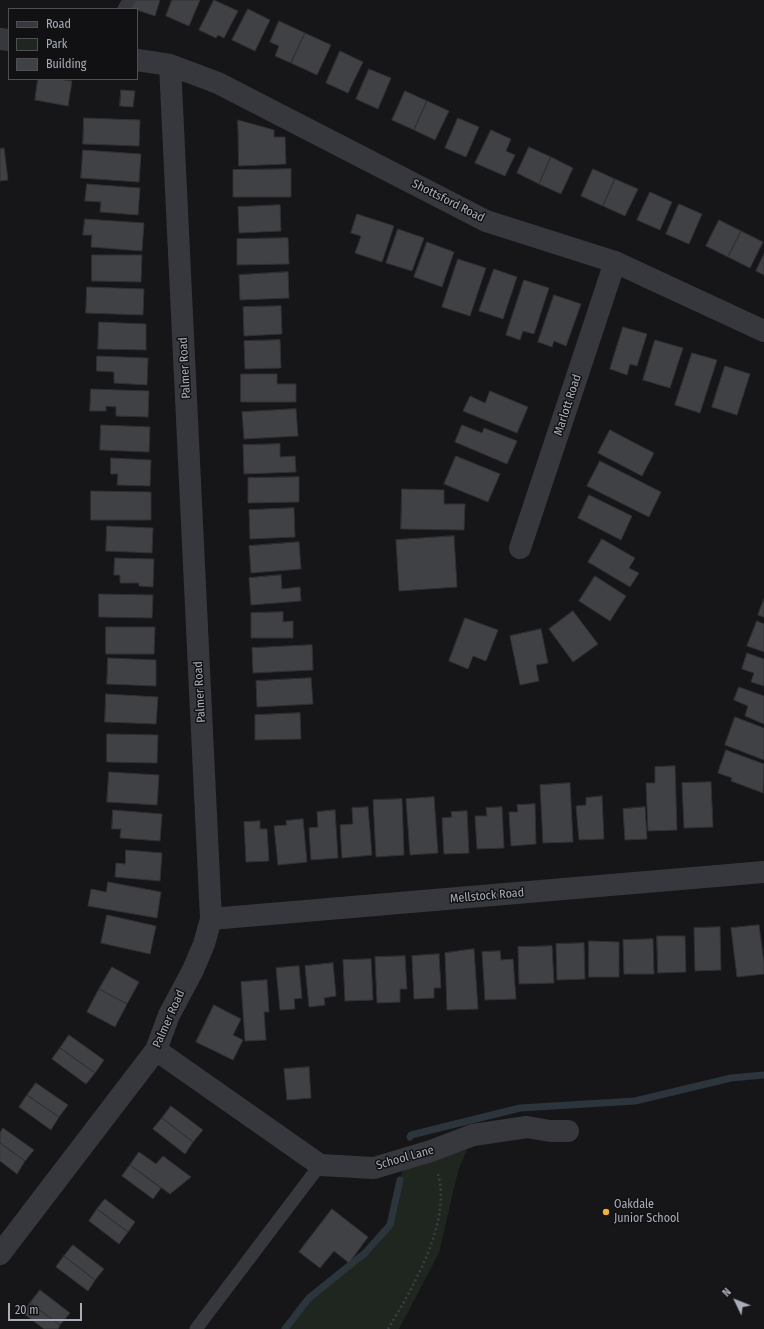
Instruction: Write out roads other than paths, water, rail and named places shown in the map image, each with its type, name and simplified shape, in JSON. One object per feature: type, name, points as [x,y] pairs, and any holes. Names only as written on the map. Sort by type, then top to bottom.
[{"type":"street","name":"Shottsford Road","points":[[138,60],[170,65],[218,83],[486,221],[615,262],[764,331]]},
{"type":"street","name":"Palmer Road","points":[[0,1254],[156,1050],[169,1015],[193,970],[204,944],[211,919],[170,65]]},
{"type":"street","name":"Marlott Road","points":[[520,548],[615,262]]},
{"type":"street","name":"Mellstock Road","points":[[211,919],[764,872]]},
{"type":"street","points":[[156,1050],[320,1165]]},
{"type":"street","name":"School Lane","points":[[320,1165],[374,1168],[431,1151],[474,1135],[527,1127],[550,1131],[568,1131]]},
{"type":"lane","points":[[196,1329],[320,1165]]},
{"type":"waterway","points":[[410,1137],[411,1135],[520,1108],[635,1101],[731,1078],[764,1075]]},
{"type":"waterway","points":[[285,1329],[309,1298],[365,1253],[390,1225],[400,1180]]},
{"type":"place","name":"Oakdale Junior School","points":[[606,1212]]}]
